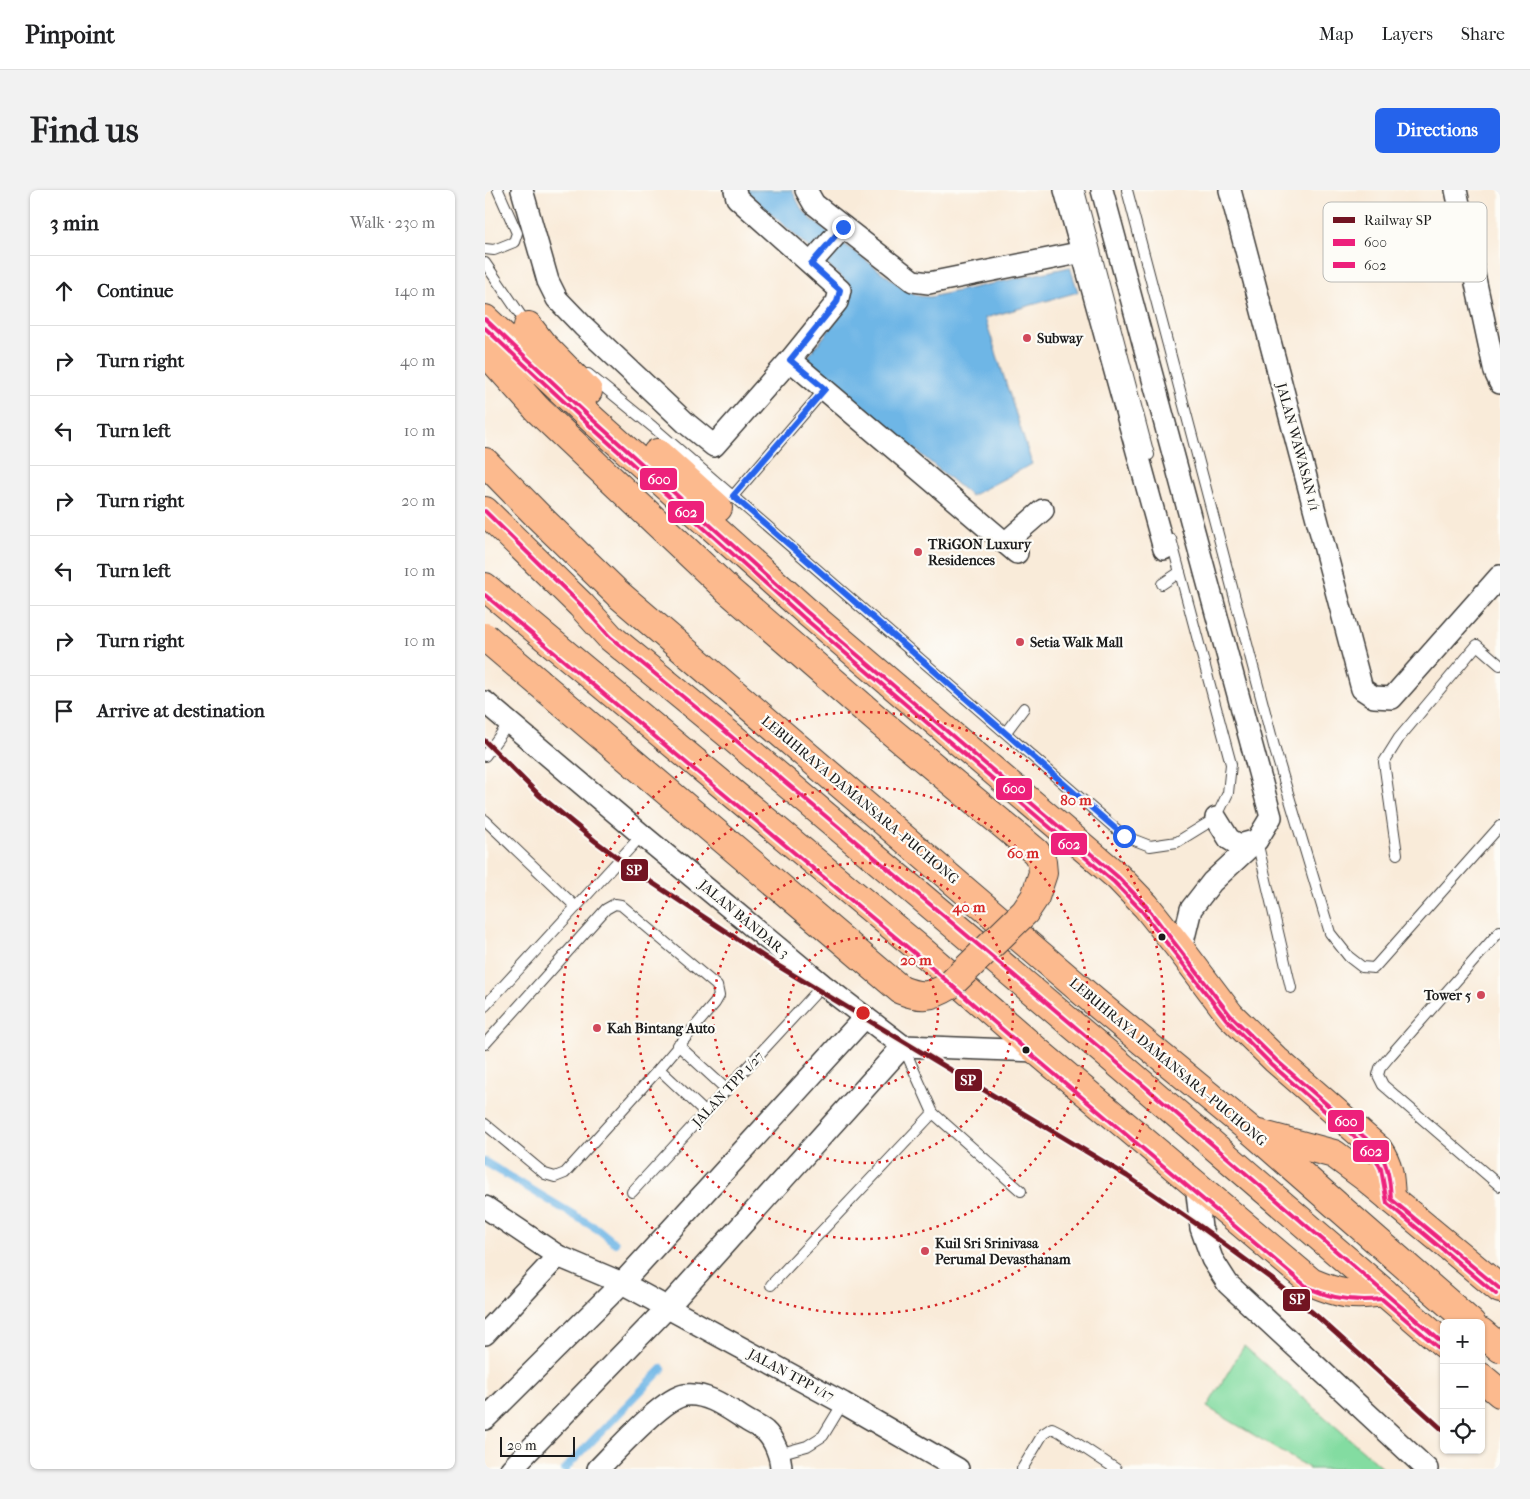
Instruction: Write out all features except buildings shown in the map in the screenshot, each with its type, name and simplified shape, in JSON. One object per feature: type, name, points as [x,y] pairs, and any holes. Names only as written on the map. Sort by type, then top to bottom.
[{"type":"highway","points":[[485,319],[593,420],[807,612],[1119,877],[1146,906],[1230,1016],[1275,1060],[1378,1149],[1386,1160],[1390,1175],[1391,1199]]},
{"type":"highway","points":[[528,326],[542,344],[606,409],[688,480],[745,534],[757,550],[761,571]]},
{"type":"highway","points":[[485,352],[538,410],[727,590],[880,722],[1036,852],[1042,862],[1043,873],[1035,897],[1025,912],[949,986],[937,993],[924,996],[912,995],[901,990],[485,637]]},
{"type":"highway","name":"LEBUHRAYA DAMANSARA–PUCHONG","points":[[485,462],[617,593],[1110,1014],[1254,1133],[1466,1319]]},
{"type":"highway","points":[[485,511],[581,605],[610,637],[1015,976],[1440,1341]]},
{"type":"highway","points":[[485,587],[922,951],[1037,1051],[1311,1282],[1332,1291],[1350,1295],[1384,1292]]},
{"type":"highway","points":[[1254,1133],[1334,1154],[1365,1177],[1500,1289]]},
{"type":"highway","points":[[1485,1335],[1500,1348]]},
{"type":"highway","points":[[1485,1380],[1500,1393]]},
{"type":"street","points":[[522,190],[548,281],[557,299],[687,424],[714,446],[790,360],[837,302],[840,290],[812,262],[737,198],[735,190]]},
{"type":"street","points":[[806,190],[814,204],[841,229],[913,281],[929,283],[1083,252]]},
{"type":"street","points":[[1065,190],[1164,549]]},
{"type":"street","points":[[1102,190],[1271,817],[1257,840],[1212,882],[1191,909],[1181,950]]},
{"type":"street","name":"JALAN WAWASAN 1/1","points":[[1230,190],[1362,689],[1374,697],[1392,698],[1500,576]]},
{"type":"street","points":[[812,262],[841,229]]},
{"type":"street","points":[[1482,282],[1493,321],[1495,372],[1500,383]]},
{"type":"street","points":[[790,360],[1011,548],[1043,510]]},
{"type":"street","name":"JALAN BANDAR 3","points":[[485,702],[823,985],[903,1046]]},
{"type":"street","points":[[1216,818],[1229,839],[1239,845],[1257,840]]},
{"type":"street","points":[[485,1419],[622,1283],[865,1017]]},
{"type":"street","points":[[511,1469],[667,1308],[903,1046],[1037,1051]]},
{"type":"street","points":[[1196,1185],[1201,1228],[1212,1259],[1228,1284],[1427,1469]]},
{"type":"street","name":"JALAN TPP 1/17","points":[[485,1206],[558,1256],[622,1283],[958,1469]]},
{"type":"street","points":[[485,1334],[558,1256]]},
{"type":"street","points":[[598,1469],[654,1414],[670,1402],[684,1395],[701,1396],[714,1400],[765,1432],[773,1442],[779,1461]]},
{"type":"lane","points":[[485,249],[494,250],[514,242],[517,234],[498,190]]},
{"type":"lane","points":[[485,263],[528,326],[653,427],[1124,836],[1150,846],[1177,842],[1216,818],[1228,793],[1231,764],[1079,190]]},
{"type":"lane","points":[[1127,190],[1275,750],[1330,933],[1349,957],[1362,967],[1373,968],[1500,826]]},
{"type":"lane","points":[[733,496],[825,389]]},
{"type":"lane","points":[[1162,584],[1180,572]]},
{"type":"lane","points":[[1397,854],[1384,762],[1399,738],[1477,645],[1500,665]]},
{"type":"lane","points":[[1006,732],[1024,708]]},
{"type":"lane","points":[[485,756],[509,723]]},
{"type":"lane","points":[[485,820],[576,907]]},
{"type":"lane","points":[[485,1006],[642,835]]},
{"type":"lane","points":[[1257,840],[1291,988]]},
{"type":"lane","points":[[485,1044],[606,909],[615,904],[621,905],[717,986],[719,996],[715,1003],[659,1069],[565,1173],[555,1177],[545,1174],[485,1124]]},
{"type":"lane","points":[[1498,1180],[1383,1085],[1378,1075],[1380,1068],[1390,1056],[1500,931]]},
{"type":"lane","name":"JALAN TPP 1/27","points":[[632,1192],[823,985]]},
{"type":"lane","points":[[678,1045],[727,1090]]},
{"type":"lane","points":[[903,1046],[933,1113],[1021,1191]]},
{"type":"lane","points":[[659,1069],[705,1113]]},
{"type":"lane","points":[[771,1285],[933,1113]]},
{"type":"lane","points":[[779,1461],[823,1436],[843,1404]]},
{"type":"lane","points":[[1021,1469],[1043,1434],[1051,1428],[1116,1469]]},
{"type":"green space","points":[[1244,1346],[1384,1469],[1308,1469],[1207,1407]]},
{"type":"water","points":[[745,190],[792,190],[801,208],[812,220],[903,288],[919,296],[930,297],[1070,267],[1078,292],[985,318],[1032,464],[971,496],[806,359],[846,309],[850,285]]},
{"type":"waterway","points":[[485,1162],[599,1230],[615,1243]]},
{"type":"waterway","points":[[565,1469],[662,1369]]},
{"type":"rail line","name":"SP","points":[[485,741],[539,795],[595,841],[648,880],[775,964],[1127,1176],[1201,1227],[1273,1280],[1319,1318],[1440,1427]]},
{"type":"transit line","name":"600","points":[[485,319],[593,420],[807,612],[1118,877],[1146,906],[1230,1015],[1276,1060],[1378,1149],[1388,1173],[1391,1199],[1500,1289]]},
{"type":"transit line","name":"602","points":[[485,328],[589,425],[803,617],[1114,882],[1141,910],[1226,1019],[1272,1065],[1373,1153],[1381,1169],[1387,1203],[1496,1294]]},
{"type":"transit line","name":"600","points":[[485,511],[581,605],[610,637],[726,732],[1106,1053],[1440,1341]]},
{"type":"transit line","name":"602","points":[[485,595],[918,956],[1033,1056],[1307,1287],[1343,1299],[1382,1299],[1440,1349]]},
{"type":"place","name":"Subway","points":[[1027,338]]},
{"type":"place","name":"TRiGON Luxury Residences","points":[[918,552]]},
{"type":"place","name":"Setia Walk Mall","points":[[1020,642]]},
{"type":"place","name":"Tower 5","points":[[1481,995]]},
{"type":"place","name":"Kah Bintang Auto","points":[[597,1028]]},
{"type":"place","name":"Kuil Sri Srinivasa Perumal Devasthanam","points":[[925,1251]]},
{"type":"route","points":[[843,227],[811,264],[840,290],[837,302],[790,360],[825,389],[733,496],[1124,836]]}]
